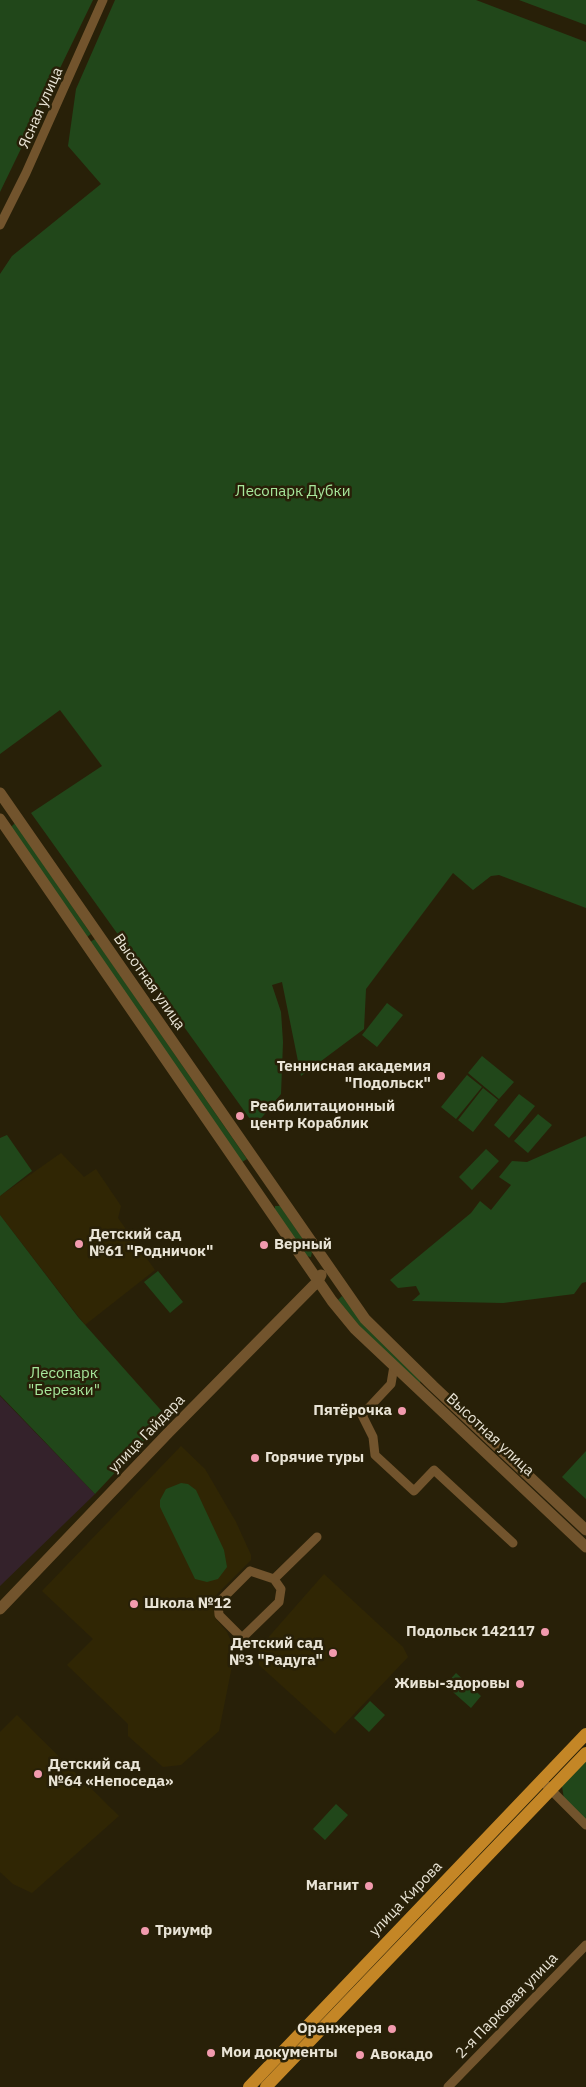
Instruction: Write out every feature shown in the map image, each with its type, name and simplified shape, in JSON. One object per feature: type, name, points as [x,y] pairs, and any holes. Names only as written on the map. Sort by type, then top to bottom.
[{"type":"main road","name":"улица Кирова","points":[[266,2087],[546,1786],[584,1737]]},
{"type":"main road","name":"улица Кирова","points":[[249,2087],[546,1786],[586,1753]]},
{"type":"street","name":"Ясная улица","points":[[0,225],[30,165],[103,0]]},
{"type":"street","name":"Высотная улица","points":[[0,793],[340,1286],[365,1318],[586,1530]]},
{"type":"street","name":"Высотная улица","points":[[0,819],[318,1281],[355,1329],[586,1547]]},
{"type":"street","points":[[261,1197],[273,1188]]},
{"type":"street","points":[[320,1257],[322,1266],[318,1281],[333,1281],[340,1286]]},
{"type":"street","name":"улица Гайдара","points":[[0,1609],[169,1432],[318,1281]]},
{"type":"street","points":[[394,1366],[391,1384],[362,1415],[373,1437],[375,1455],[414,1490],[434,1470],[513,1543]]},
{"type":"street","name":"Высотная улица","points":[[422,1392],[431,1383]]},
{"type":"street","points":[[538,1500],[546,1491]]},
{"type":"street","points":[[274,1579],[317,1537]]},
{"type":"street","points":[[250,1571],[274,1579],[281,1589],[279,1602],[242,1638],[219,1615],[218,1603],[250,1571]]},
{"type":"street","points":[[546,1786],[586,1825]]},
{"type":"street","name":"2-я Парковая улица","points":[[448,2087],[586,1945]]},
{"type":"shaded area","name":"Детский сад №61 \"Родничок\"","points":[[61,1153],[84,1177],[96,1169],[121,1206],[118,1218],[155,1270],[85,1325],[0,1215],[0,1196]]},
{"type":"shaded area","points":[[0,1396],[95,1494],[0,1586]]},
{"type":"shaded area","name":"Школа №12","points":[[181,1446],[205,1469],[236,1522],[251,1555],[251,1560],[213,1598],[215,1618],[227,1632],[235,1651],[219,1731],[181,1765],[163,1767],[128,1736],[128,1724],[67,1665],[93,1639],[42,1591]]},
{"type":"shaded area","name":"Детский сад №3 \"Радуга\"","points":[[324,1574],[403,1647],[408,1657],[335,1734],[259,1665],[259,1648]]},
{"type":"shaded area","name":"Детский сад №64 «Непоседа»","points":[[17,1715],[119,1816],[32,1893],[13,1884],[0,1872],[0,1732]]},
{"type":"green space","points":[[0,0],[93,0],[0,192]]},
{"type":"green space","name":"Лесопарк Дубки","points":[[115,0],[476,0],[586,42],[586,908],[499,875],[491,876],[473,890],[453,873],[366,989],[364,1029],[301,1076],[282,982],[272,985],[281,1012],[283,1042],[281,1094],[255,1126],[31,813],[102,766],[60,710],[0,754],[0,274],[12,256],[101,184],[68,146],[76,89]]},
{"type":"green space","points":[[519,0],[586,0],[586,25]]},
{"type":"green space","points":[[15,823],[91,934],[87,937],[11,827]]},
{"type":"green space","points":[[95,939],[247,1159],[242,1162],[90,942]]},
{"type":"green space","points":[[387,1003],[403,1015],[377,1047],[362,1035]]},
{"type":"green space","points":[[482,1056],[514,1082],[499,1099],[468,1073]]},
{"type":"green space","points":[[467,1075],[482,1087],[456,1119],[441,1107]]},
{"type":"green space","points":[[483,1088],[498,1100],[473,1132],[458,1120]]},
{"type":"green space","points":[[519,1094],[535,1106],[509,1138],[494,1125]]},
{"type":"green space","points":[[538,1114],[552,1125],[528,1153],[514,1141]]},
{"type":"green space","points":[[7,1135],[32,1171],[0,1196],[0,1138]]},
{"type":"green space","points":[[586,1136],[586,1282],[582,1283],[574,1294],[503,1303],[412,1301],[420,1294],[416,1286],[398,1288],[390,1280],[471,1213],[480,1201],[491,1210],[511,1185],[499,1177],[512,1161],[527,1162]]},
{"type":"green space","points":[[486,1149],[499,1161],[472,1190],[459,1177]]},
{"type":"green space","points":[[275,1206],[280,1206],[312,1252],[311,1257],[306,1256],[275,1210]]},
{"type":"green space","name":"Лесопарк \"Березки\"","points":[[0,1215],[78,1317],[167,1417],[95,1494],[0,1395]]},
{"type":"green space","points":[[158,1271],[183,1302],[170,1313],[144,1282]]},
{"type":"green space","points":[[342,1296],[365,1325],[421,1380],[420,1383],[418,1384],[361,1328],[338,1300]]},
{"type":"green space","points":[[586,1451],[586,1499],[562,1477]]},
{"type":"green space","points":[[181,1483],[188,1484],[196,1490],[224,1550],[227,1567],[218,1579],[207,1582],[195,1579],[160,1507],[160,1500],[166,1489]]},
{"type":"green space","points":[[456,1673],[481,1696],[471,1708],[445,1685]]},
{"type":"green space","points":[[370,1701],[385,1715],[369,1732],[354,1718]]},
{"type":"green space","points":[[586,1761],[586,1821],[564,1799],[562,1786]]},
{"type":"green space","points":[[336,1804],[348,1815],[325,1840],[313,1829]]},
{"type":"place","name":"Теннисная академия \"Подольск\"","points":[[441,1076]]},
{"type":"place","name":"Реабилитационный центр Кораблик","points":[[240,1116]]},
{"type":"place","name":"Детский сад №61 \"Родничок\"","points":[[79,1244]]},
{"type":"place","name":"Верный","points":[[264,1245]]},
{"type":"place","name":"Пятёрочка","points":[[402,1411]]},
{"type":"place","name":"Горячие туры","points":[[255,1458]]},
{"type":"place","name":"Школа №12","points":[[134,1604]]},
{"type":"place","name":"Подольск 142117","points":[[545,1632]]},
{"type":"place","name":"Детский сад №3 \"Радуга\"","points":[[333,1653]]},
{"type":"place","name":"Живы-здоровы","points":[[520,1684]]},
{"type":"place","name":"Детский сад №64 «Непоседа»","points":[[38,1774]]},
{"type":"place","name":"Магнит","points":[[369,1886]]},
{"type":"place","name":"Триумф","points":[[145,1931]]},
{"type":"place","name":"Оранжерея","points":[[392,2029]]},
{"type":"place","name":"Мои документы","points":[[211,2053]]},
{"type":"place","name":"Авокадо","points":[[360,2055]]}]
